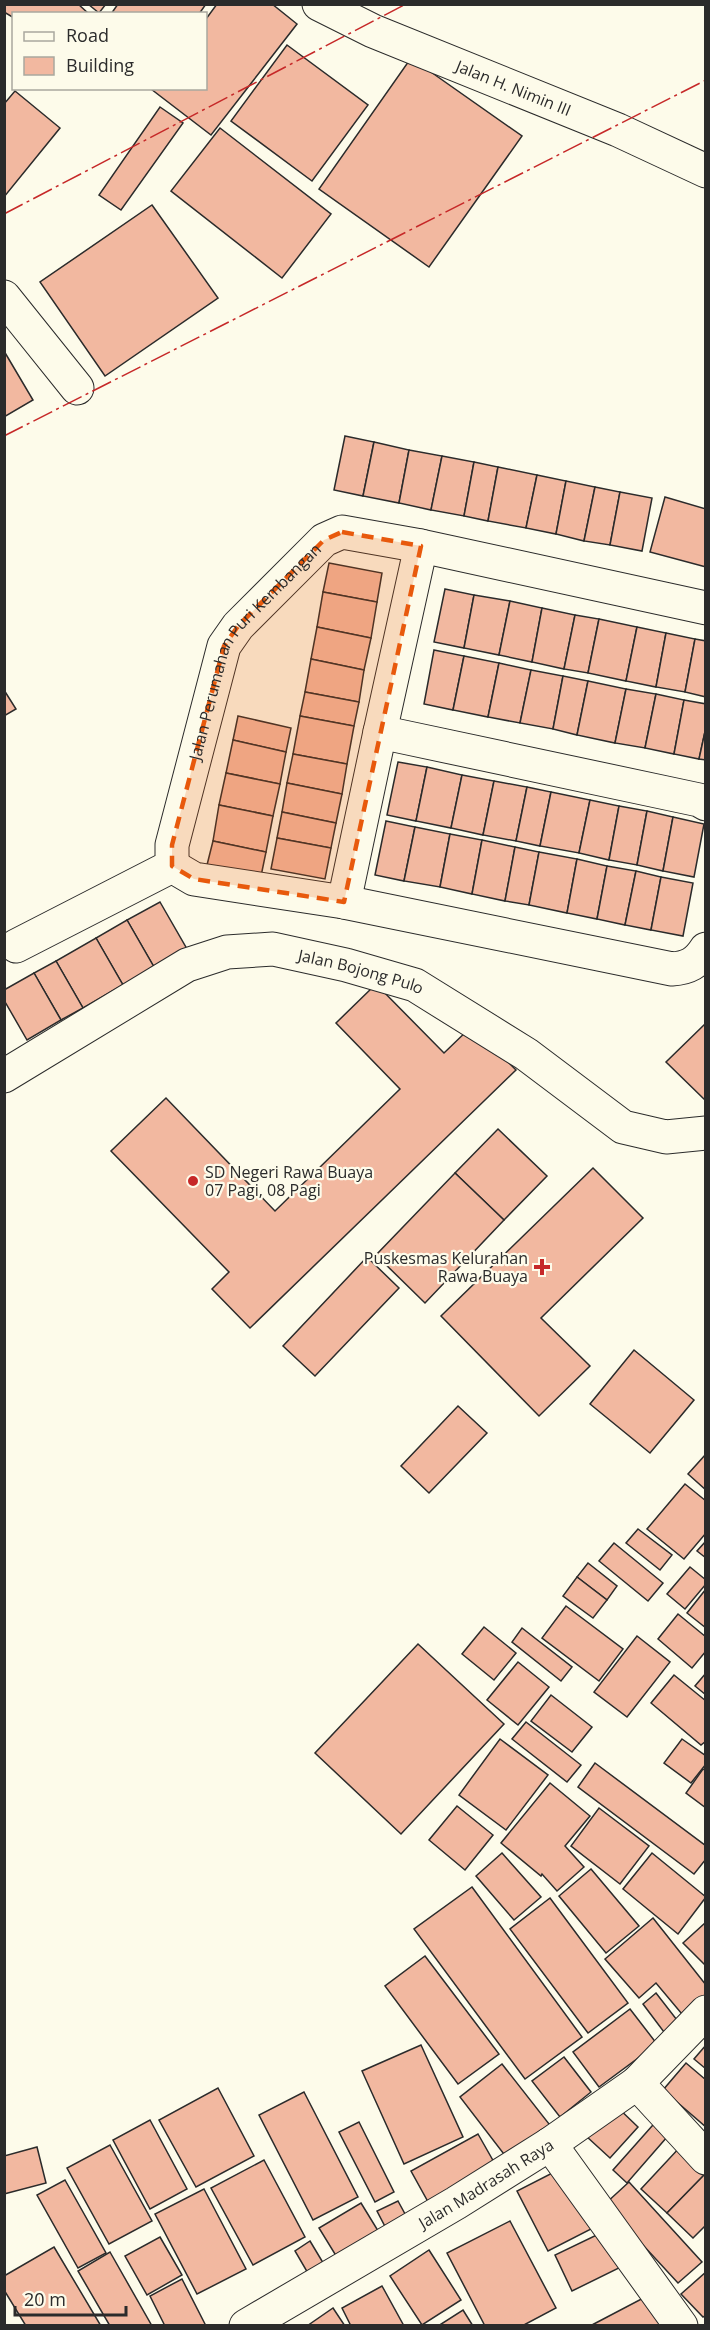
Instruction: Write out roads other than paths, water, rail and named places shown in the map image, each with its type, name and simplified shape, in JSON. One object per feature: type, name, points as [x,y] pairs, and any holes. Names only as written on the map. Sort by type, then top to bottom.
[{"type":"street","name":"Jalan H. Nimin III","points":[[319,4],[373,31],[618,130],[705,171]]},
{"type":"street","points":[[4,297],[77,388]]},
{"type":"street","name":"Jalan Perumahan Puri Kembangan","points":[[172,866],[172,845],[224,646],[238,626],[324,540],[342,532],[421,546],[705,608]]},
{"type":"street","points":[[344,902],[421,546]]},
{"type":"street","points":[[380,732],[699,800],[705,804]]},
{"type":"street","points":[[16,946],[172,866],[194,879],[344,902],[672,969],[687,968],[700,958],[705,949]]},
{"type":"street","name":"Jalan Bojong Pulo","points":[[4,1076],[188,965],[227,952],[273,949],[346,965],[415,985],[526,1054],[624,1127],[666,1137],[705,1133]]},
{"type":"street","name":"Jalan Madrasah Raya","points":[[246,2325],[456,2203],[549,2144],[637,2083],[705,2012]]},
{"type":"street","points":[[637,2083],[705,2158]]},
{"type":"street","points":[[549,2144],[681,2325]]},
{"type":"place","name":"SD Negeri Rawa Buaya 07 Pagi, 08 Pagi","points":[[193,1181]]},
{"type":"place","name":"Puskesmas Kelurahan Rawa Buaya","points":[[542,1267]]}]
